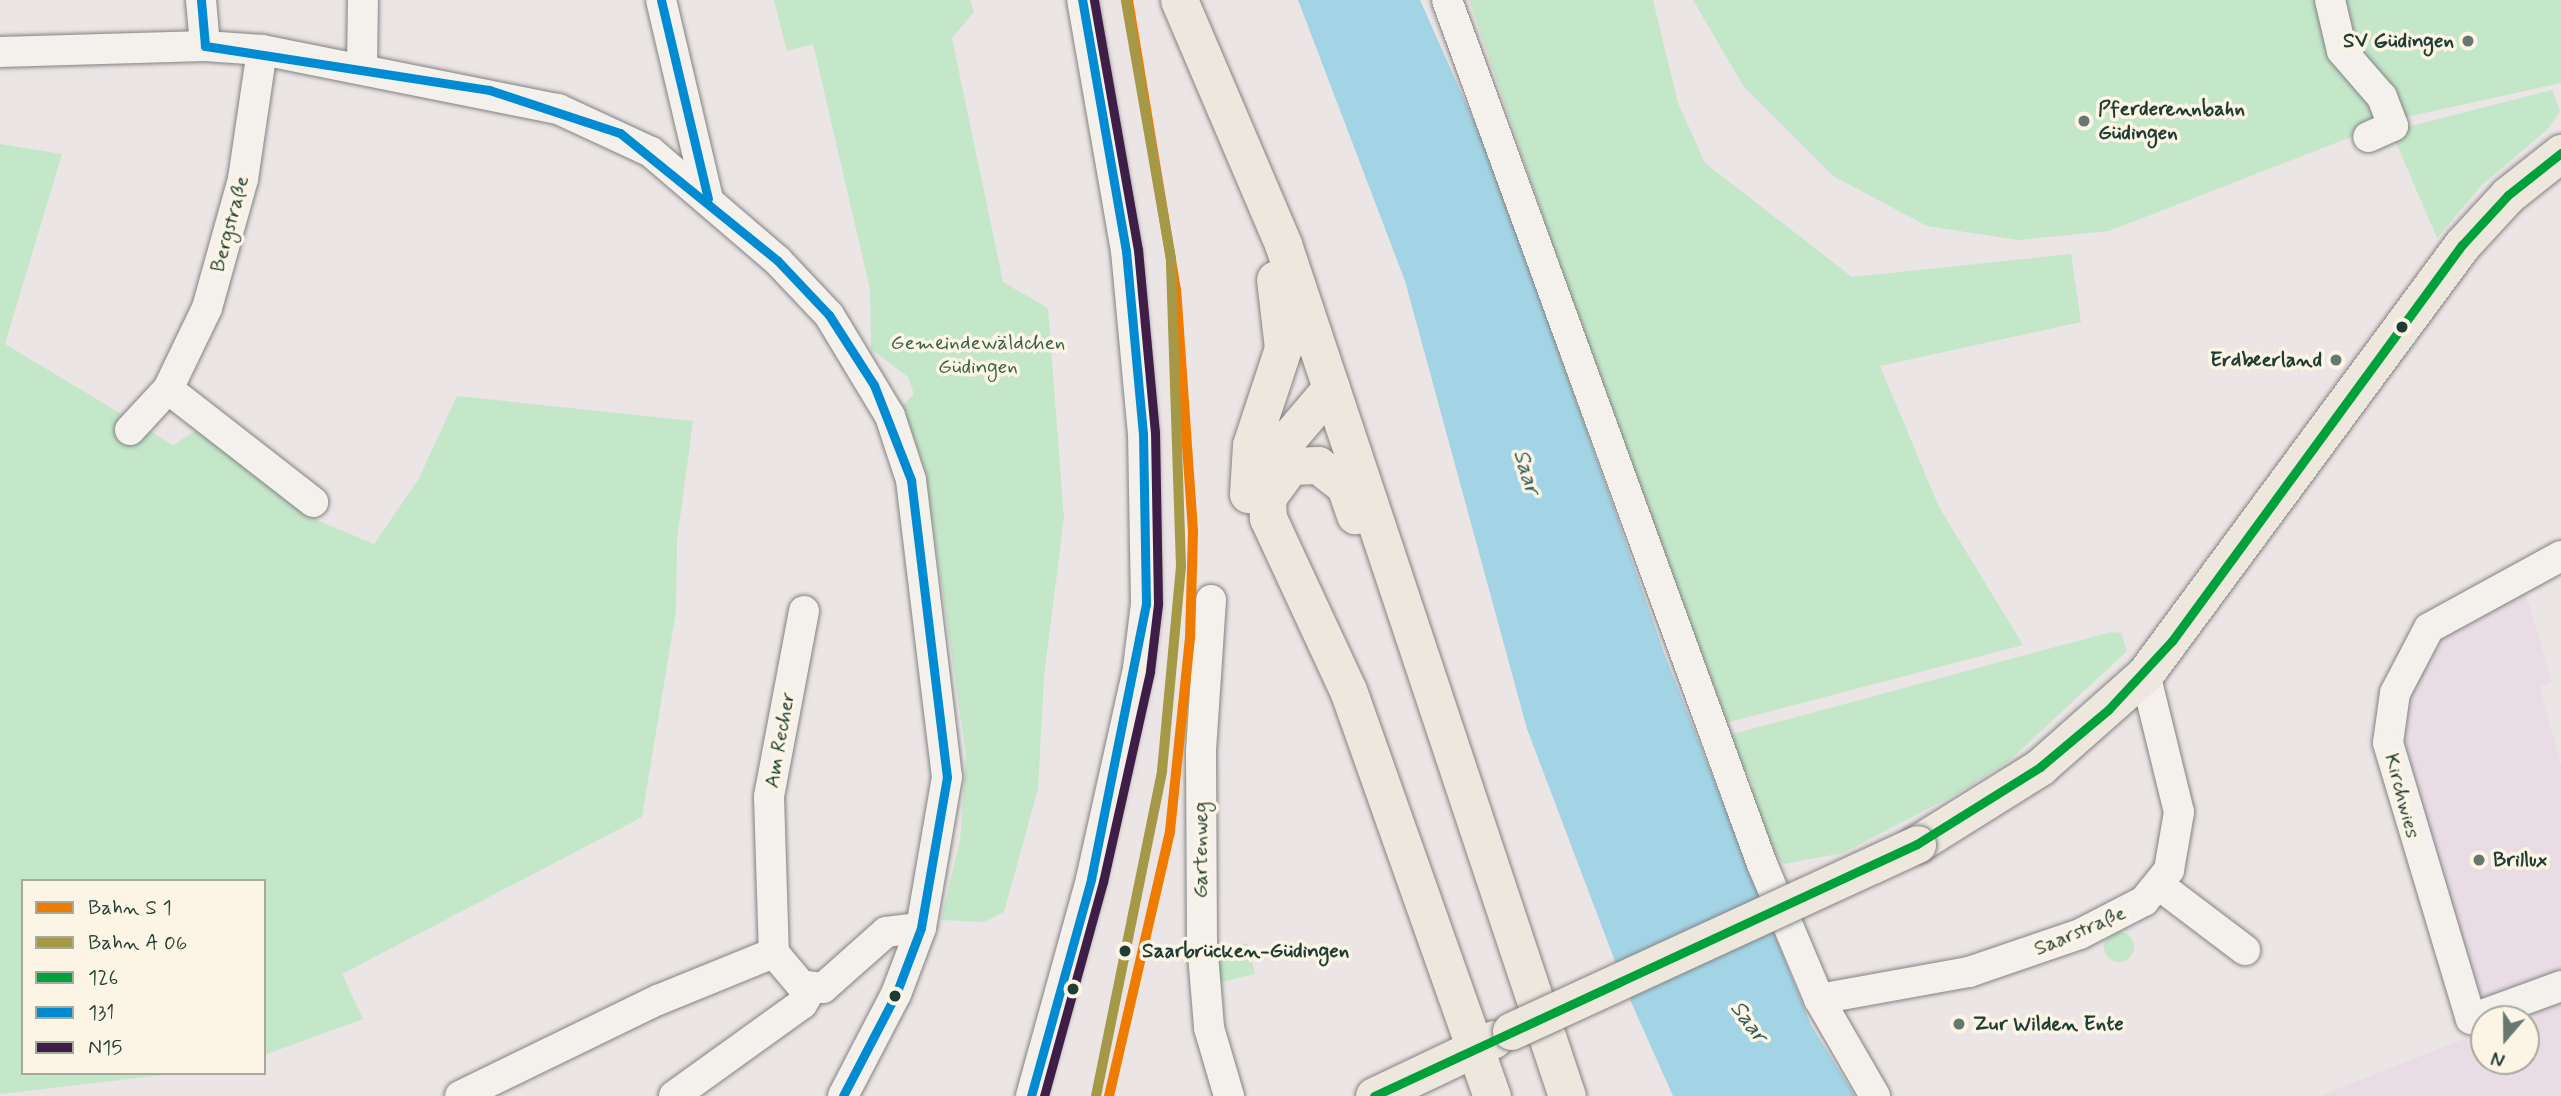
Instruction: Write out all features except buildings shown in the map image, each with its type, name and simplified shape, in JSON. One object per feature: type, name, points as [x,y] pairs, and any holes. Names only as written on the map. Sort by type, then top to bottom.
[{"type":"main road","points":[[1179,0],[1264,194],[1567,1096]]},
{"type":"main road","points":[[1221,93],[1284,315],[1279,368],[1246,465],[1256,525],[1280,555],[1348,690],[1473,1049],[1492,1096]]},
{"type":"main road","points":[[1374,1096],[1917,844],[2040,768],[2145,674],[2450,260],[2514,189],[2561,153]]},
{"type":"main road","points":[[1280,555],[1267,499],[1274,455],[1331,388]]},
{"type":"main road","points":[[1267,499],[1280,475],[1301,463],[1333,472],[1345,486],[1448,786],[1476,822]]},
{"type":"street","points":[[201,0],[205,46]]},
{"type":"street","points":[[362,68],[363,0]]},
{"type":"street","points":[[661,0],[708,199]]},
{"type":"street","points":[[1031,1096],[1091,879],[1138,668],[1146,604],[1146,492],[1131,303],[1115,163],[1082,0]]},
{"type":"street","points":[[1447,0],[1539,239],[1712,735],[1819,999],[1875,1096]]},
{"type":"street","points":[[2330,0],[2342,51],[2382,97],[2393,126],[2368,136]]},
{"type":"street","points":[[0,52],[205,46],[262,50],[522,97],[592,121],[651,152],[708,199],[829,315],[874,385],[904,450],[947,767],[941,838],[921,928],[896,993],[843,1096]]},
{"type":"street","name":"Bergstraße","points":[[130,430],[168,388],[207,308],[243,179],[262,50]]},
{"type":"street","points":[[2514,189],[2561,176]]},
{"type":"street","points":[[168,388],[313,502]]},
{"type":"street","name":"Kirchwies","points":[[2561,556],[2429,628],[2395,693],[2388,743],[2471,1019],[2561,986]]},
{"type":"street","name":"Gartenweg","points":[[1211,600],[1201,752],[1202,942],[1209,1028],[1229,1096]]},
{"type":"street","name":"Am Recher","points":[[774,953],[769,797],[804,611]]},
{"type":"street","name":"Saarstraße","points":[[1819,999],[1937,979],[2029,953],[2127,912],[2160,885],[2174,853],[2179,812],[2145,674]]},
{"type":"street","points":[[2160,885],[2245,950]]},
{"type":"street","points":[[674,1096],[802,1004],[812,988],[832,983],[894,927],[921,928]]},
{"type":"street","points":[[460,1096],[658,1000],[774,953],[812,988]]},
{"type":"shaded area","points":[[2524,588],[2552,682],[2540,687],[2561,766],[2561,1096],[2320,1096],[2470,1037],[2470,1075],[2540,1075],[2540,1005],[2484,1005],[2397,731],[2410,687],[2457,620]]},
{"type":"green space","name":"Gemeindewäldchen Güdingen","points":[[774,0],[970,0],[974,12],[952,38],[1003,282],[1048,308],[1064,518],[1044,677],[1038,789],[1004,912],[984,922],[941,920],[960,841],[966,755],[925,468],[902,406],[914,394],[908,377],[871,349],[870,289],[813,44],[787,51]]},
{"type":"green space","points":[[1469,0],[1653,0],[1678,103],[1705,163],[1852,277],[2071,254],[2081,322],[1880,366],[1939,507],[2023,645],[1718,725]]},
{"type":"green space","name":"Pferderennbahn Güdingen","points":[[1693,0],[2561,0],[2561,83],[2397,119],[2109,231],[2018,240],[1927,226],[1833,176],[1744,87]]},
{"type":"green space","points":[[2552,90],[2560,111],[2548,129],[2482,185],[2437,238],[2391,131]]},
{"type":"green space","points":[[0,144],[62,154],[5,344],[173,445],[203,426],[319,521],[374,544],[418,480],[457,396],[693,421],[677,541],[676,611],[642,817],[342,974],[363,1019],[266,1054],[266,879],[21,879],[21,1075],[164,1075],[0,1094]]},
{"type":"green space","points":[[2111,632],[2121,633],[2127,651],[2010,760],[1960,792],[1843,853],[1784,864],[1768,848],[1744,791],[1754,787],[1747,771],[1737,774],[1722,737]]},
{"type":"green space","points":[[2119,932],[2130,936],[2134,947],[2130,958],[2119,962],[2108,958],[2104,947],[2108,936]]},
{"type":"green space","points":[[1247,943],[1255,974],[1210,985],[1212,951]]},
{"type":"water","name":"Saar","points":[[1298,0],[1420,0],[1496,171],[1666,658],[1771,926],[1811,1025],[1855,1096],[1673,1096],[1627,993],[1527,729],[1405,281]]},
{"type":"transit line","name":"131","points":[[201,0],[205,46],[489,90],[620,133],[777,260],[829,315],[874,385],[911,480],[947,777],[921,928],[896,994],[843,1096]]},
{"type":"transit line","name":"131","points":[[661,0],[708,199]]},
{"type":"transit line","name":"131","points":[[1031,1096],[1091,879],[1146,604],[1143,434],[1126,251],[1082,0]]},
{"type":"transit line","name":"N15","points":[[1044,1096],[1103,882],[1150,671],[1158,604],[1155,433],[1138,250],[1094,0]]},
{"type":"transit line","points":[[1096,1096],[1162,771],[1181,566],[1171,259],[1126,0]]},
{"type":"transit line","points":[[1109,1096],[1170,831],[1190,639],[1193,531],[1176,290],[1128,0]]},
{"type":"transit line","name":"126","points":[[1374,1096],[1917,844],[2040,767],[2108,710],[2172,641],[2462,245],[2508,195],[2561,153]]},
{"type":"place","name":"SV Güdingen","points":[[2468,41]]},
{"type":"place","name":"Pferderennbahn Güdingen","points":[[2084,121]]},
{"type":"place","name":"Erdbeerland","points":[[2336,360]]},
{"type":"place","name":"Brillux","points":[[2479,860]]},
{"type":"place","name":"Saarbrücken-Güdingen","points":[[1125,951]]},
{"type":"place","name":"Zur Wilden Ente","points":[[1959,1024]]}]
